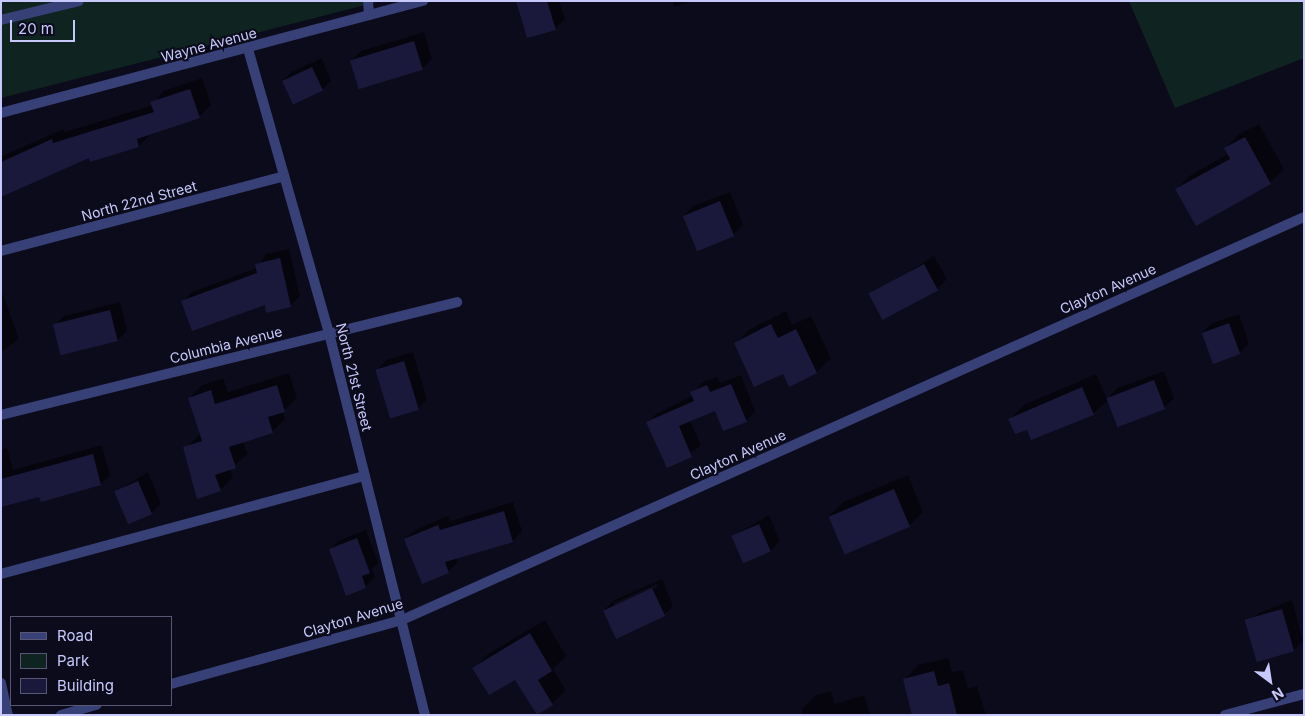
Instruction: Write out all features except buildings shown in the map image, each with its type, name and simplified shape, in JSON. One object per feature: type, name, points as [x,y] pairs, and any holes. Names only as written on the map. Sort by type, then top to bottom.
[{"type":"street","points":[[1,20],[79,1]]},
{"type":"street","points":[[368,1],[369,15]]},
{"type":"street","name":"Wayne Avenue","points":[[1,112],[248,49],[423,1]]},
{"type":"street","name":"North 21st Street","points":[[248,49],[329,333],[425,715]]},
{"type":"street","name":"North 22nd Street","points":[[1,251],[284,176]]},
{"type":"street","name":"Clayton Avenue","points":[[172,684],[402,620],[1304,217]]},
{"type":"street","name":"Columbia Avenue","points":[[1,415],[458,302]]},
{"type":"street","points":[[1,574],[365,476]]},
{"type":"street","points":[[1,683],[8,715]]},
{"type":"street","points":[[1225,715],[1304,694]]},
{"type":"street","points":[[61,715],[93,706]]},
{"type":"green space","points":[[1,1],[381,1],[1,98]]},
{"type":"green space","points":[[1129,1],[1304,1],[1304,58],[1175,108]]}]
